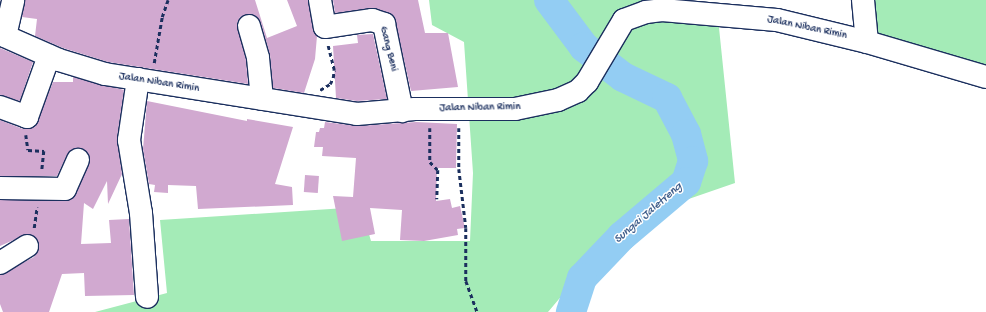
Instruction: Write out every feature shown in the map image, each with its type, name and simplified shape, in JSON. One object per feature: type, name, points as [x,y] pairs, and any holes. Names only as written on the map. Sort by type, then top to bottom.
[{"type":"street","points":[[2,35],[13,0]]},
{"type":"street","points":[[320,0],[326,27]]},
{"type":"street","points":[[863,0],[867,42]]},
{"type":"street","name":"Jalan Niban Rimin","points":[[2,35],[49,56],[105,74],[262,99],[316,110],[357,114],[430,109],[515,109],[541,105],[566,97],[587,82],[608,43],[624,20],[646,12],[662,10],[778,20],[867,42],[986,77]]},
{"type":"street","name":"Gang Beni","points":[[326,27],[359,21],[382,22],[402,111]]},
{"type":"street","points":[[250,26],[258,58],[262,99]]},
{"type":"street","points":[[0,106],[27,117],[49,56]]},
{"type":"street","points":[[144,80],[129,140],[141,213],[147,297]]},
{"type":"street","points":[[0,188],[40,187],[65,189],[78,160]]},
{"type":"street","points":[[0,263],[27,246]]},
{"type":"path","points":[[144,80],[168,0]]},
{"type":"path","points":[[316,110],[321,88],[330,84],[333,78],[326,27]]},
{"type":"path","points":[[430,109],[430,162],[438,170],[437,199]]},
{"type":"path","points":[[458,110],[459,170],[466,228],[466,281],[477,312]]},
{"type":"path","points":[[27,117],[28,150],[44,151],[33,233],[27,246]]},
{"type":"green space","points":[[429,0],[654,0],[718,18],[735,183],[625,221],[548,312],[95,312],[167,293],[160,220],[361,207],[371,241],[470,241],[473,173],[464,42],[432,25]]},
{"type":"green space","points":[[867,0],[986,0],[986,71],[870,42]]},
{"type":"building","points":[[25,0],[255,0],[267,38],[297,26],[287,0],[308,0],[313,29],[317,36],[315,59],[304,93],[273,88],[270,55],[261,23],[252,14],[240,17],[237,23],[246,60],[248,84],[108,62],[63,48],[35,36],[37,19],[22,17]]},
{"type":"building","points":[[333,0],[418,0],[425,33],[448,33],[458,87],[411,91],[394,16],[371,8],[335,13]]},
{"type":"building","points":[[373,34],[387,99],[357,101],[336,98],[333,46],[358,43],[357,35]]},
{"type":"building","points":[[0,48],[33,62],[20,101],[0,95]]},
{"type":"building","points":[[73,77],[124,90],[117,138],[122,174],[108,204],[107,181],[93,209],[84,203],[81,244],[111,243],[109,220],[129,219],[134,295],[85,296],[84,273],[62,274],[49,312],[3,312],[0,304],[0,275],[34,257],[39,246],[37,239],[27,234],[0,246],[0,200],[71,200],[76,194],[90,159],[83,149],[76,148],[67,155],[57,176],[0,176],[0,120],[23,129],[35,127],[53,82],[73,82]]},
{"type":"building","points":[[147,101],[247,121],[247,119],[293,127],[275,184],[292,187],[293,205],[198,209],[196,186],[168,185],[168,193],[154,192],[155,185],[149,184],[143,149]]},
{"type":"building","points":[[325,122],[358,126],[416,122],[457,124],[456,168],[437,168],[436,201],[450,199],[452,208],[460,206],[465,228],[457,229],[458,235],[424,241],[400,240],[402,210],[370,208],[375,234],[342,241],[333,196],[353,197],[356,158],[322,156],[323,147],[314,147],[316,132],[319,132],[320,128],[324,128]]},
{"type":"building","points":[[305,175],[319,176],[318,193],[304,192]]},
{"type":"waterway","name":"Sungai Jaletreng","points":[[549,0],[584,47],[623,77],[667,98],[686,134],[693,161],[686,182],[622,236],[582,278],[571,312]]}]
